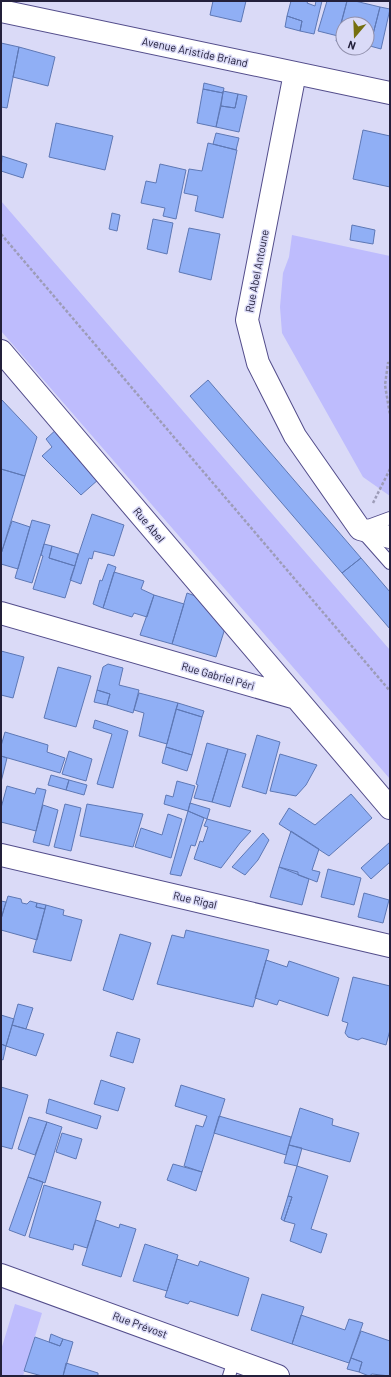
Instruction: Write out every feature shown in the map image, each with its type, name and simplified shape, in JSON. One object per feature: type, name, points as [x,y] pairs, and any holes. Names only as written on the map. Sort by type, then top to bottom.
[{"type":"street","name":"Avenue Aristide Briand","points":[[1,11],[390,93]]},
{"type":"street","name":"Rue Abel Antoune","points":[[295,73],[247,320],[258,363],[294,436],[360,529]]},
{"type":"street","name":"Rue Abel","points":[[1,351],[267,679],[296,698],[390,808]]},
{"type":"street","points":[[360,529],[390,537]]},
{"type":"street","name":"Rue Gabriel Péri","points":[[1,613],[267,679]]},
{"type":"street","name":"Rue Rigal","points":[[1,855],[390,946]]},
{"type":"street","name":"Rue Prévost","points":[[1,1275],[232,1368],[278,1376]]},
{"type":"lane","points":[[390,518],[360,529],[390,563]]},
{"type":"path","points":[[1,234],[390,691]]},
{"type":"path","points":[[390,363],[388,363],[385,385],[390,415]]},
{"type":"path","points":[[360,529],[390,469]]},
{"type":"shaded area","points":[[1,201],[390,650],[390,779],[1,331]]},
{"type":"shaded area","points":[[292,235],[390,256],[390,496],[363,477],[282,333],[280,307],[283,273],[289,257]]},
{"type":"shaded area","points":[[15,1304],[42,1313],[23,1376],[1,1376],[1,1350]]},
{"type":"building","points":[[213,1],[246,1],[241,22],[210,15]]},
{"type":"building","points":[[291,1],[308,1],[307,3],[315,6],[316,1],[322,1],[314,34],[300,31],[302,21],[287,16]]},
{"type":"building","points":[[327,1],[347,1],[343,16],[335,16],[335,35],[318,31]]},
{"type":"building","points":[[347,1],[355,1],[380,7],[375,26],[375,16],[343,16]]},
{"type":"building","points":[[380,7],[390,9],[381,49],[375,47],[375,26]]},
{"type":"building","points":[[287,16],[302,21],[300,31],[285,27]]},
{"type":"building","points":[[1,43],[19,47],[7,108],[1,107]]},
{"type":"building","points":[[19,47],[55,57],[48,86],[13,77]]},
{"type":"building","points":[[204,83],[224,88],[223,93],[203,89]]},
{"type":"building","points":[[203,89],[223,93],[216,127],[197,123]]},
{"type":"building","points":[[223,91],[238,94],[235,108],[221,106]]},
{"type":"building","points":[[238,94],[247,96],[239,132],[216,127],[221,106],[235,108]]},
{"type":"building","points":[[56,123],[113,136],[105,170],[49,157]]},
{"type":"building","points":[[363,130],[390,136],[390,187],[353,179]]},
{"type":"building","points":[[216,133],[239,138],[236,150],[213,144]]},
{"type":"building","points":[[208,143],[237,150],[223,218],[195,211],[198,196],[184,193],[189,169],[202,171]]},
{"type":"building","points":[[2,156],[27,164],[23,178],[1,171]]},
{"type":"building","points":[[160,164],[186,170],[176,219],[163,216],[165,208],[141,203],[146,181],[156,183]]},
{"type":"building","points":[[112,213],[120,215],[117,231],[109,229]]},
{"type":"building","points":[[153,219],[173,223],[167,254],[147,249]]},
{"type":"building","points":[[352,225],[375,230],[373,244],[350,240]]},
{"type":"building","points":[[189,228],[220,234],[211,280],[179,272]]},
{"type":"building","points":[[208,380],[361,558],[342,573],[190,396]]},
{"type":"building","points":[[1,399],[37,437],[25,476],[1,469]]},
{"type":"building","points":[[59,427],[99,479],[81,495],[42,456],[52,447],[46,439]]},
{"type":"building","points":[[1,469],[25,476],[1,554]]},
{"type":"building","points":[[92,514],[124,525],[114,556],[94,551],[92,559],[89,558],[81,584],[70,580]]},
{"type":"building","points":[[32,520],[50,525],[32,583],[15,578]]},
{"type":"building","points":[[12,521],[30,527],[18,569],[1,564],[1,554]]},
{"type":"building","points":[[44,544],[52,546],[49,558],[75,566],[65,598],[33,589],[43,556],[41,555]]},
{"type":"building","points":[[52,546],[78,554],[75,566],[49,558]]},
{"type":"building","points":[[361,558],[390,592],[390,629],[342,573]]},
{"type":"building","points":[[108,564],[116,567],[103,608],[93,604],[100,580],[102,581]]},
{"type":"building","points":[[114,572],[144,581],[141,589],[154,595],[147,617],[134,613],[132,617],[103,608]]},
{"type":"building","points":[[187,593],[201,598],[226,625],[216,657],[172,644]]},
{"type":"building","points":[[154,595],[184,604],[172,644],[140,635]]},
{"type":"building","points":[[1,651],[24,657],[13,698],[1,695]]},
{"type":"building","points":[[108,664],[123,668],[119,685],[139,690],[133,713],[107,705],[110,694],[97,690],[103,667]]},
{"type":"building","points":[[58,667],[91,676],[76,727],[44,718]]},
{"type":"building","points":[[97,690],[110,694],[107,705],[94,702]]},
{"type":"building","points":[[139,693],[178,703],[167,744],[139,736],[144,713],[134,710]]},
{"type":"building","points":[[178,703],[204,711],[202,717],[176,709]]},
{"type":"building","points":[[176,709],[202,717],[192,755],[166,747]]},
{"type":"building","points":[[95,720],[128,731],[113,788],[97,784],[112,734],[93,728]]},
{"type":"building","points":[[5,732],[48,745],[47,752],[65,758],[60,773],[1,756],[1,746]]},
{"type":"building","points":[[257,735],[280,742],[266,794],[242,787]]},
{"type":"building","points":[[207,743],[228,749],[212,802],[194,798],[198,785],[196,784]]},
{"type":"building","points":[[166,747],[192,755],[187,771],[162,763]]},
{"type":"building","points":[[228,749],[246,754],[230,807],[212,802]]},
{"type":"building","points":[[69,751],[92,759],[86,781],[62,774]]},
{"type":"building","points":[[280,754],[317,765],[306,785],[296,796],[270,791]]},
{"type":"building","points":[[1,756],[7,758],[1,782]]},
{"type":"building","points":[[51,775],[69,780],[66,790],[48,785]]},
{"type":"building","points":[[69,780],[87,785],[84,795],[66,790]]},
{"type":"building","points":[[177,781],[195,786],[188,811],[164,804],[166,795],[173,797]]},
{"type":"building","points":[[7,786],[35,794],[37,788],[46,790],[36,831],[1,822],[1,808]]},
{"type":"building","points":[[351,794],[372,818],[329,856],[279,824],[289,808],[315,825]]},
{"type":"building","points":[[190,803],[210,809],[207,819],[188,811]]},
{"type":"building","points":[[65,804],[81,808],[71,851],[54,847]]},
{"type":"building","points":[[87,804],[143,814],[133,847],[80,836]]},
{"type":"building","points":[[43,805],[58,810],[49,846],[33,842]]},
{"type":"building","points":[[188,811],[204,818],[195,846],[191,845],[181,876],[170,874]]},
{"type":"building","points":[[168,814],[182,819],[171,858],[135,847],[141,828],[162,835]]},
{"type":"building","points":[[207,819],[251,831],[221,868],[194,859],[200,841],[203,842],[208,827],[204,826]]},
{"type":"building","points":[[291,831],[319,849],[312,870],[320,872],[317,882],[279,867]]},
{"type":"building","points":[[263,833],[269,840],[258,860],[245,875],[232,867]]},
{"type":"building","points":[[390,842],[390,862],[371,879],[361,868]]},
{"type":"building","points":[[279,867],[298,872],[298,875],[309,879],[302,905],[270,897]]},
{"type":"building","points":[[328,869],[361,878],[354,905],[321,897]]},
{"type":"building","points":[[364,893],[389,900],[383,923],[358,917]]},
{"type":"building","points":[[8,896],[21,899],[22,903],[27,904],[30,901],[37,903],[36,907],[45,909],[37,940],[1,930],[1,919]]},
{"type":"building","points":[[1,901],[6,902],[1,919]]},
{"type":"building","points":[[37,903],[46,905],[45,909],[36,907]]},
{"type":"building","points":[[46,905],[64,910],[63,915],[82,920],[71,961],[33,952]]},
{"type":"building","points":[[186,930],[269,950],[253,1007],[157,984],[172,935],[184,938]]},
{"type":"building","points":[[120,934],[151,943],[133,1000],[103,990]]},
{"type":"building","points":[[266,960],[287,967],[289,961],[339,978],[328,1016],[279,1000],[277,1005],[255,998]]},
{"type":"building","points":[[353,977],[390,986],[390,1030],[386,1045],[362,1038],[358,1040],[348,1037],[345,1033],[348,1023],[342,1021]]},
{"type":"building","points":[[18,1004],[33,1008],[26,1029],[12,1025]]},
{"type":"building","points":[[1,1015],[14,1019],[6,1046],[1,1044]]},
{"type":"building","points":[[12,1025],[44,1034],[36,1056],[6,1046]]},
{"type":"building","points":[[117,1032],[140,1039],[133,1063],[110,1056]]},
{"type":"building","points":[[1,1044],[6,1046],[3,1060],[1,1059]]},
{"type":"building","points":[[101,1080],[125,1088],[118,1111],[94,1104]]},
{"type":"building","points":[[181,1085],[225,1099],[202,1172],[184,1166],[196,1125],[203,1127],[207,1116],[175,1106]]},
{"type":"building","points":[[1,1087],[28,1095],[12,1149],[1,1146]]},
{"type":"building","points":[[49,1099],[101,1116],[97,1129],[46,1113]]},
{"type":"building","points":[[300,1108],[333,1119],[332,1125],[359,1133],[350,1162],[289,1145]]},
{"type":"building","points":[[219,1116],[291,1137],[286,1155],[214,1133]]},
{"type":"building","points":[[29,1117],[47,1122],[35,1155],[18,1149]]},
{"type":"building","points":[[47,1122],[62,1127],[45,1183],[28,1177]]},
{"type":"building","points":[[62,1133],[82,1139],[76,1159],[56,1152]]},
{"type":"building","points":[[289,1145],[302,1148],[297,1166],[284,1163]]},
{"type":"building","points":[[173,1164],[202,1172],[196,1191],[167,1180]]},
{"type":"building","points":[[297,1166],[328,1176],[311,1229],[327,1234],[321,1253],[290,1241],[295,1224],[284,1221],[292,1197],[288,1196]]},
{"type":"building","points":[[28,1177],[43,1182],[25,1236],[9,1230]]},
{"type":"building","points":[[44,1185],[101,1202],[87,1248],[74,1244],[73,1250],[29,1237]]},
{"type":"building","points":[[288,1196],[292,1197],[284,1221],[281,1219]]},
{"type":"building","points":[[96,1220],[119,1228],[120,1224],[136,1229],[121,1277],[82,1265]]},
{"type":"building","points":[[145,1244],[178,1255],[167,1291],[133,1281]]},
{"type":"building","points":[[177,1259],[198,1266],[200,1261],[249,1278],[238,1316],[190,1301],[188,1304],[165,1297]]},
{"type":"building","points":[[262,1294],[304,1307],[292,1344],[251,1330]]},
{"type":"building","points":[[301,1315],[345,1330],[349,1319],[363,1323],[349,1363],[292,1344]]},
{"type":"building","points":[[361,1331],[390,1341],[390,1376],[372,1374],[369,1376],[359,1372],[362,1362],[351,1358]]},
{"type":"building","points":[[51,1334],[63,1339],[60,1346],[49,1342]]},
{"type":"building","points":[[35,1337],[60,1346],[63,1339],[73,1342],[63,1376],[42,1376],[24,1371]]},
{"type":"building","points":[[351,1358],[362,1362],[359,1372],[347,1369]]},
{"type":"building","points":[[66,1363],[98,1373],[98,1376],[63,1376]]}]
